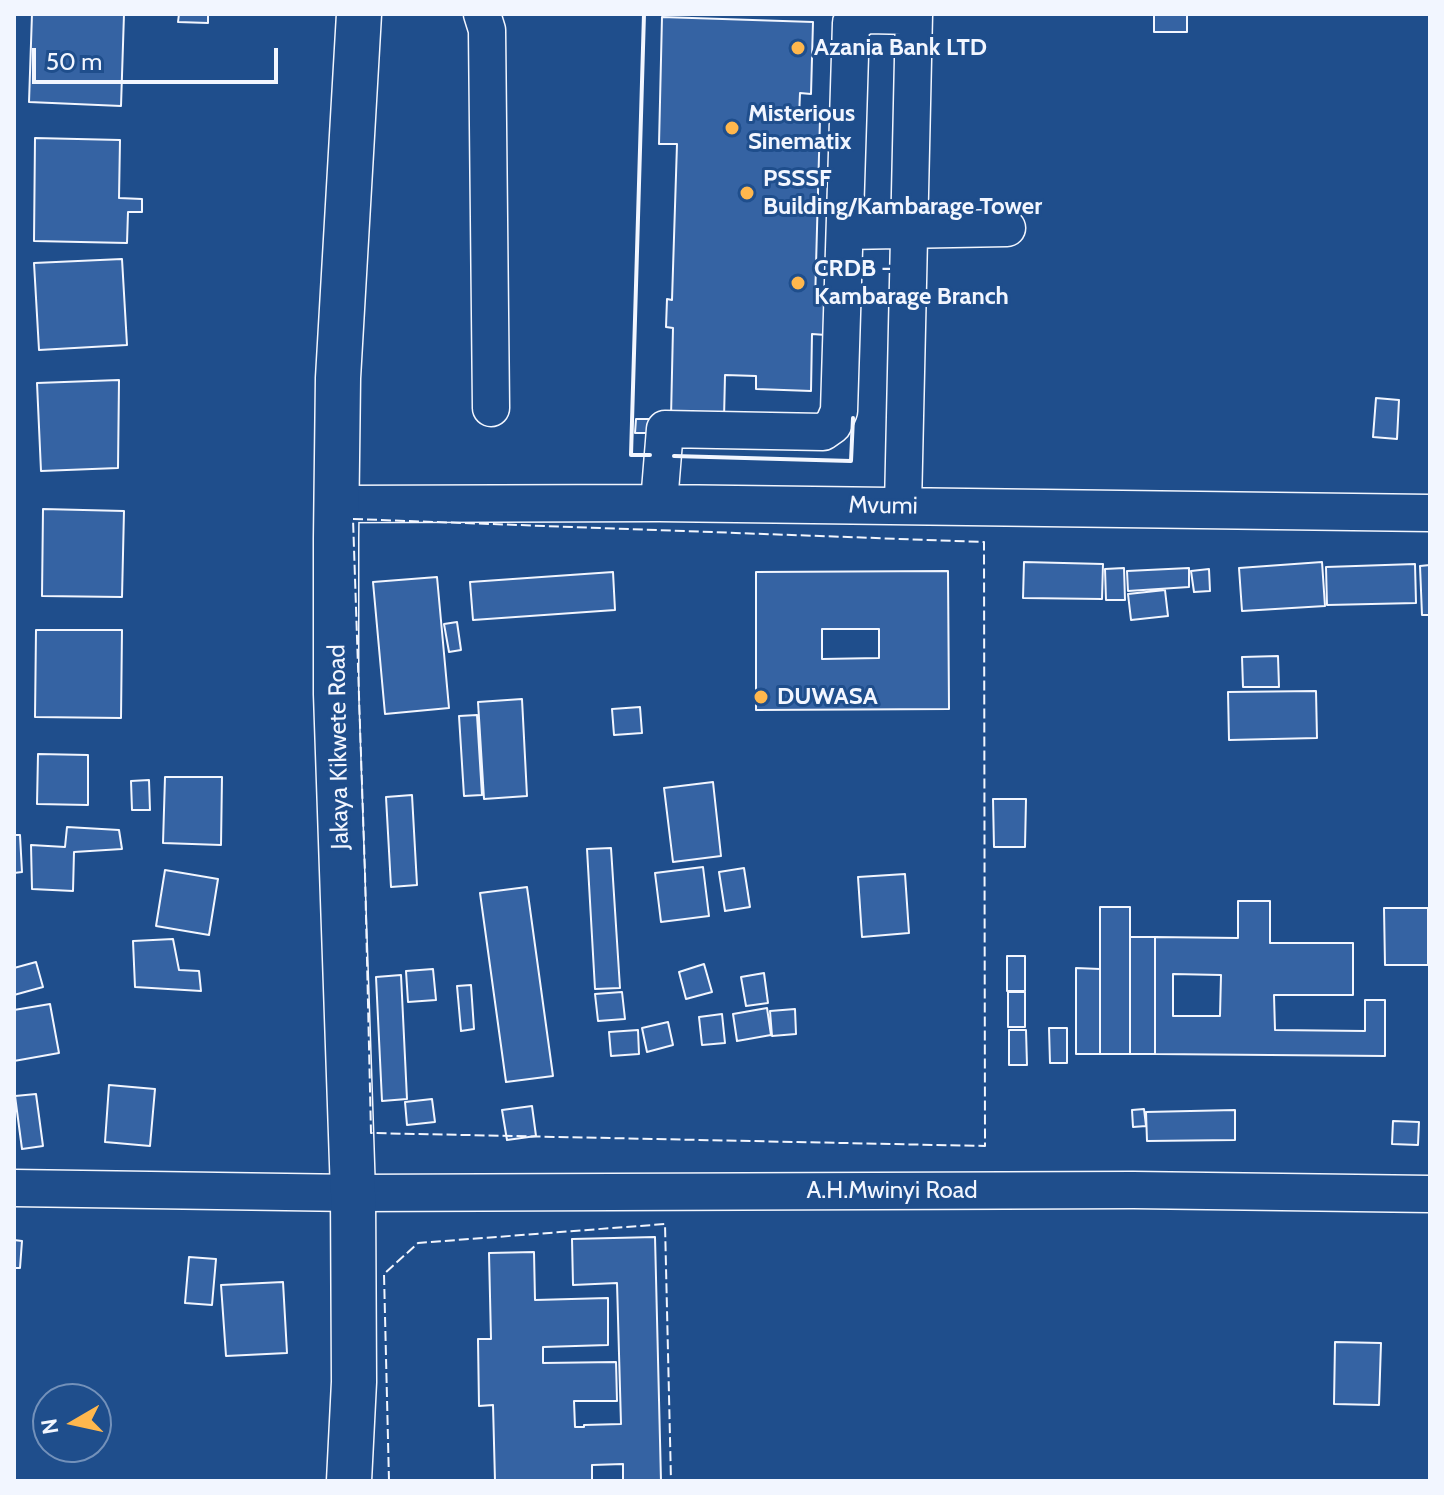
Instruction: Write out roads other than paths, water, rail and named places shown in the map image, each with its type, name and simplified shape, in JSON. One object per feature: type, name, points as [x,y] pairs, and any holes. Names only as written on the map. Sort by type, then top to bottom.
[{"type":"main road","name":"Jakaya Kikwete Road","points":[[349,1481],[354,1382],[353,1193],[336,694],[337,504],[338,378],[359,14]]},
{"type":"street","points":[[482,14],[487,30],[491,408]]},
{"type":"street","points":[[659,503],[665,429],[823,432],[833,425],[839,411],[851,23],[867,15],[914,15],[903,506]]},
{"type":"street","points":[[845,231],[1007,228]]},
{"type":"street","name":"Mvumi","points":[[337,504],[659,503],[1430,513]]},
{"type":"street","name":"A.H.Mwinyi Road","points":[[14,1188],[353,1193],[1133,1190],[1430,1194]]},
{"type":"place","name":"Azania Bank LTD","points":[[798,48]]},
{"type":"place","name":"Misterious Sinematix","points":[[732,128]]},
{"type":"place","name":"PSSSF Building/Kambarage Tower","points":[[747,193]]},
{"type":"place","name":"CRDB - Kambarage Branch","points":[[798,283]]},
{"type":"place","name":"DUWASA","points":[[761,697]]}]
